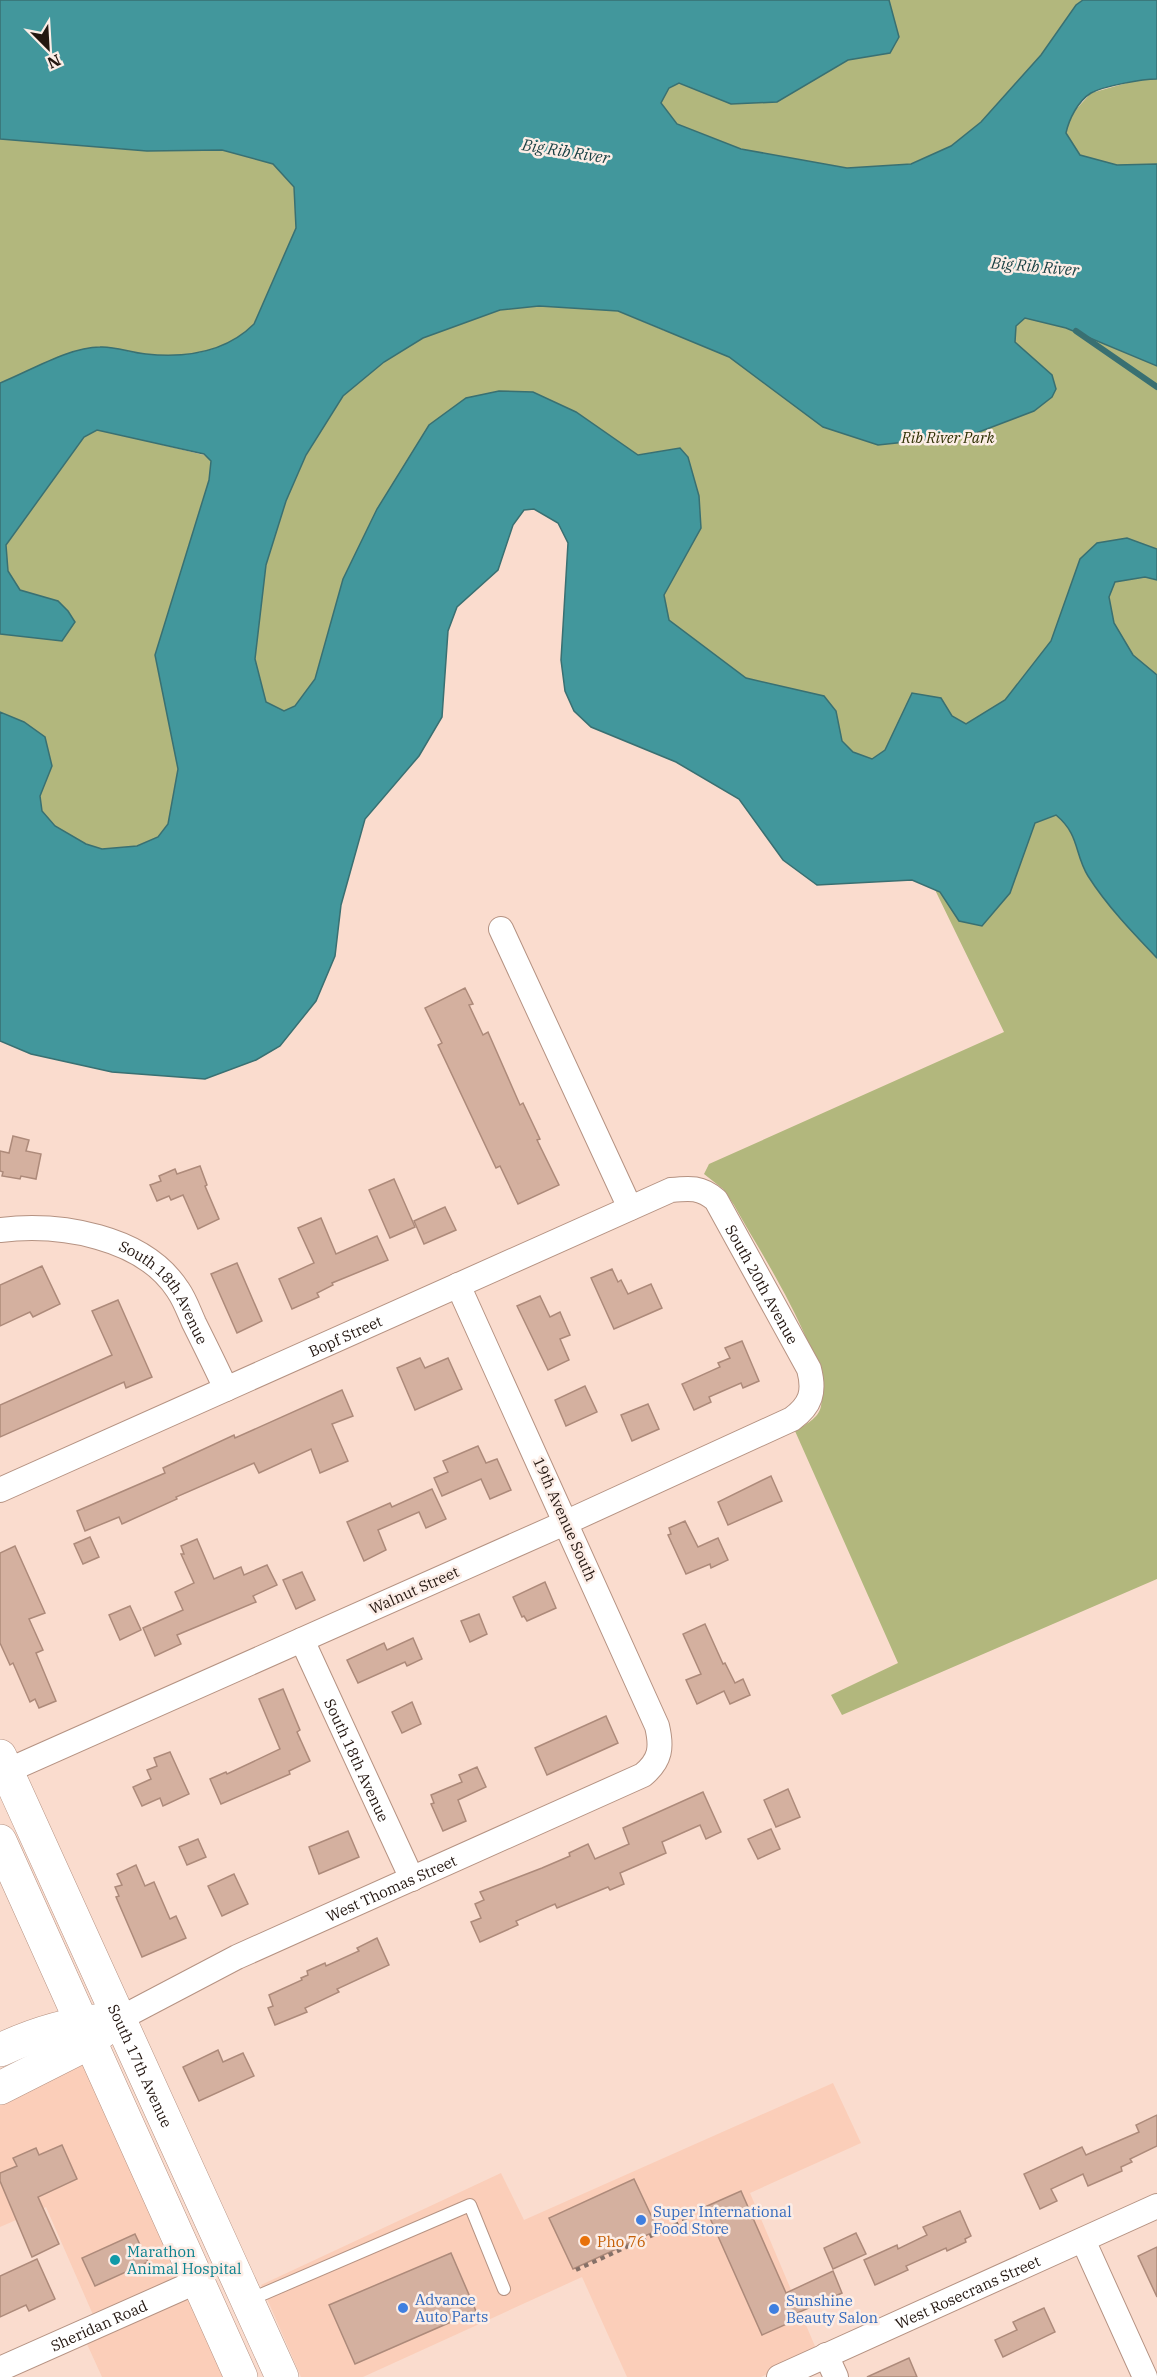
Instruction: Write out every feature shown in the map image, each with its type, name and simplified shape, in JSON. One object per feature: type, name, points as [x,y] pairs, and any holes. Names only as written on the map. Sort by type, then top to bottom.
[{"type":"main road","name":"South 17th Avenue","points":[[4,1763],[282,2377]]},
{"type":"main road","points":[[0,1841],[241,2377]]},
{"type":"main road","name":"West Thomas Street","points":[[0,2088],[86,2031],[120,2018]]},
{"type":"main road","name":"West Thomas Street","points":[[0,2050],[39,2033],[86,2031]]},
{"type":"street","points":[[501,929],[630,1208]]},
{"type":"street","name":"Bopf Street","points":[[0,1490],[671,1190],[692,1187]]},
{"type":"street","name":"South 20th Avenue","points":[[692,1187],[705,1191],[716,1200],[809,1369],[812,1380],[810,1396]]},
{"type":"street","name":"South 18th Avenue","points":[[0,1230],[49,1229],[70,1232],[101,1238],[141,1253],[160,1268],[179,1290],[226,1389]]},
{"type":"street","name":"19th Avenue South","points":[[458,1285],[567,1522],[657,1726],[661,1744],[659,1756]]},
{"type":"street","name":"Walnut Street","points":[[4,1763],[302,1640],[567,1522],[792,1419],[803,1411],[810,1396]]},
{"type":"street","name":"South 18th Avenue","points":[[302,1640],[412,1879]]},
{"type":"street","name":"West Thomas Street","points":[[120,2018],[225,1963],[644,1775],[653,1767],[659,1756]]},
{"type":"street","name":"West Rosecrans Street","points":[[778,2377],[831,2366],[1083,2240],[1157,2206]]},
{"type":"street","points":[[1083,2240],[1145,2377]]},
{"type":"street","name":"Sheridan Road","points":[[0,2369],[198,2281]]},
{"type":"lane","points":[[248,2300],[470,2205],[504,2289]]},
{"type":"path","points":[[576,2270],[688,2219]]},
{"type":"shaded area","points":[[82,2062],[225,2377],[102,2377],[87,2344],[94,2317],[46,2207],[0,2227],[0,2102]]},
{"type":"shaded area","points":[[833,2083],[861,2143],[750,2193],[817,2351],[761,2377],[627,2377],[582,2277],[363,2377],[301,2377],[261,2285],[501,2173],[524,2220]]},
{"type":"green space","points":[[889,0],[1083,0],[1076,5],[1041,55],[981,122],[951,146],[911,164],[847,168],[741,149],[677,124],[661,103],[669,88],[679,83],[731,104],[777,102],[848,60],[890,53]]},
{"type":"green space","name":"Rib River Park","points":[[1141,79],[1157,79],[1157,1579],[842,1715],[831,1695],[898,1663],[795,1431],[815,1418],[821,1406],[821,1386],[815,1361],[804,1333],[775,1276],[734,1205],[723,1189],[704,1174],[709,1164],[1004,1032],[872,760],[853,752],[842,741],[836,711],[824,696],[746,678],[669,620],[664,595],[701,528],[699,496],[688,457],[680,448],[638,455],[576,412],[343,579],[315,679],[295,706],[284,711],[266,702],[255,659],[266,565],[286,501],[306,455],[343,396],[384,362],[423,338],[500,310],[539,306],[618,311],[665,331],[1078,152],[1066,133],[1069,117],[1091,93]]},
{"type":"green space","points":[[0,139],[147,151],[222,150],[273,163],[294,187],[296,228],[254,324],[243,334],[204,351],[161,355],[106,347],[89,348],[63,355],[0,383]]},
{"type":"green space","points":[[97,429],[204,455],[211,461],[209,480],[155,655],[178,769],[168,824],[158,837],[137,846],[102,849],[86,845],[55,826],[42,811],[39,796],[52,766],[45,737],[24,722],[0,712],[0,634],[62,641],[58,601],[20,590],[8,571],[6,545],[84,437]]},
{"type":"water","name":"Big Rib River","points":[[0,0],[889,0],[899,37],[890,53],[848,60],[777,102],[731,104],[679,83],[669,88],[661,103],[677,124],[741,149],[847,168],[911,164],[951,146],[981,122],[1041,55],[1076,5],[1083,0],[1157,0],[1157,79],[1123,83],[1091,93],[1075,111],[1066,133],[1080,155],[1117,165],[1157,164],[1157,366],[1066,328],[1025,318],[1016,326],[1015,342],[1052,375],[1056,389],[1052,397],[1034,411],[971,435],[878,445],[823,427],[729,357],[618,311],[539,306],[500,310],[423,338],[384,362],[343,396],[306,455],[286,501],[266,565],[255,659],[266,702],[284,711],[295,706],[315,679],[343,579],[377,509],[429,425],[466,398],[499,391],[533,392],[576,412],[638,455],[680,448],[688,457],[699,496],[701,528],[664,595],[669,620],[746,678],[824,696],[836,711],[842,741],[853,752],[872,759],[885,750],[912,693],[941,698],[952,716],[966,724],[1005,700],[1051,641],[1080,559],[1097,543],[1127,538],[1157,549],[1157,580],[1145,577],[1115,582],[1109,597],[1114,623],[1133,655],[1157,675],[1157,958],[1095,887],[1084,868],[1073,837],[1064,822],[1056,815],[1035,823],[1010,893],[982,926],[959,921],[940,892],[912,880],[817,885],[783,860],[739,799],[676,762],[591,727],[574,711],[565,691],[561,660],[568,543],[558,523],[534,509],[524,510],[513,525],[498,570],[457,607],[448,631],[442,717],[419,756],[365,819],[341,905],[335,956],[316,1001],[280,1046],[256,1060],[205,1079],[112,1072],[31,1054],[0,1041],[0,712],[24,722],[45,737],[52,766],[40,796],[42,811],[55,826],[86,844],[102,849],[137,846],[158,837],[168,824],[178,769],[155,655],[209,480],[211,461],[204,454],[97,430],[84,437],[6,545],[8,571],[20,590],[58,601],[75,622],[62,641],[0,634],[0,383],[50,360],[88,348],[106,347],[140,353],[175,355],[204,351],[230,341],[243,334],[254,324],[296,228],[294,187],[273,164],[222,150],[147,151],[0,139]]},
{"type":"building","points":[[465,988],[473,1004],[469,1005],[483,1035],[488,1032],[520,1105],[523,1103],[540,1139],[537,1140],[559,1185],[518,1204],[500,1166],[496,1168],[438,1045],[442,1043],[425,1008]]},
{"type":"building","points":[[13,1136],[29,1140],[26,1151],[41,1154],[36,1179],[2,1176],[0,1151],[9,1153]]},
{"type":"building","points":[[200,1166],[207,1185],[205,1186],[219,1219],[198,1229],[183,1195],[171,1200],[169,1196],[157,1201],[150,1185],[161,1181],[159,1176],[175,1169],[177,1174]]},
{"type":"building","points":[[394,1179],[415,1227],[390,1238],[369,1190]]},
{"type":"building","points":[[445,1207],[456,1230],[424,1244],[414,1221]]},
{"type":"building","points":[[321,1218],[336,1254],[377,1236],[388,1260],[332,1283],[333,1285],[317,1293],[319,1297],[292,1309],[279,1279],[314,1263],[298,1228]]},
{"type":"building","points":[[237,1263],[262,1321],[237,1333],[211,1274]]},
{"type":"building","points":[[42,1266],[60,1304],[33,1317],[30,1312],[0,1326],[0,1285]]},
{"type":"building","points":[[612,1269],[618,1282],[621,1280],[628,1294],[651,1284],[662,1308],[614,1329],[591,1278]]},
{"type":"building","points":[[540,1296],[550,1317],[560,1312],[570,1335],[560,1339],[569,1360],[548,1370],[517,1306]]},
{"type":"building","points":[[118,1300],[152,1377],[126,1388],[124,1382],[0,1437],[0,1405],[112,1355],[92,1311]]},
{"type":"building","points":[[742,1341],[759,1381],[743,1388],[741,1383],[709,1397],[711,1402],[694,1410],[682,1384],[720,1367],[718,1363],[730,1358],[725,1348]]},
{"type":"building","points":[[420,1358],[425,1368],[448,1358],[462,1389],[415,1410],[397,1368]]},
{"type":"building","points":[[585,1386],[597,1412],[566,1426],[555,1400]]},
{"type":"building","points":[[342,1390],[353,1416],[332,1424],[348,1461],[320,1473],[311,1449],[259,1473],[254,1463],[176,1497],[177,1499],[122,1524],[119,1517],[85,1531],[77,1511],[165,1473],[163,1468],[234,1435],[235,1438]]},
{"type":"building","points":[[648,1404],[659,1429],[632,1441],[621,1415]]},
{"type":"building","points":[[478,1446],[486,1463],[497,1459],[511,1490],[490,1499],[481,1479],[442,1496],[434,1478],[448,1472],[443,1461]]},
{"type":"building","points":[[771,1476],[782,1501],[728,1525],[718,1502]]},
{"type":"building","points":[[432,1489],[446,1519],[426,1528],[419,1512],[378,1530],[386,1550],[364,1561],[347,1522],[390,1503],[392,1507]]},
{"type":"building","points":[[685,1521],[698,1547],[718,1538],[728,1560],[711,1568],[710,1564],[686,1574],[668,1535],[671,1534],[669,1528]]},
{"type":"building","points":[[90,1537],[99,1557],[83,1564],[74,1544]]},
{"type":"building","points":[[197,1539],[214,1579],[241,1567],[244,1575],[267,1565],[277,1585],[253,1596],[256,1602],[177,1635],[181,1644],[155,1656],[143,1628],[183,1610],[175,1592],[194,1583],[181,1554],[184,1554],[181,1546]]},
{"type":"building","points":[[15,1546],[45,1613],[29,1619],[43,1650],[36,1653],[56,1701],[39,1708],[35,1699],[30,1702],[13,1663],[10,1665],[0,1643],[0,1553]]},
{"type":"building","points":[[302,1572],[315,1600],[296,1609],[283,1580]]},
{"type":"building","points":[[545,1582],[556,1608],[527,1621],[524,1616],[522,1617],[513,1597]]},
{"type":"building","points":[[130,1606],[141,1630],[120,1640],[109,1615]]},
{"type":"building","points":[[479,1614],[487,1634],[470,1642],[461,1621]]},
{"type":"building","points":[[705,1624],[723,1664],[725,1663],[735,1683],[743,1679],[750,1695],[730,1704],[724,1691],[697,1704],[686,1680],[701,1674],[683,1634]]},
{"type":"building","points":[[413,1638],[422,1659],[407,1666],[405,1662],[358,1683],[347,1660],[384,1643],[387,1650]]},
{"type":"building","points":[[283,1689],[300,1730],[297,1732],[310,1761],[289,1771],[290,1774],[221,1804],[210,1779],[226,1772],[227,1774],[280,1749],[259,1699]]},
{"type":"building","points":[[412,1702],[421,1724],[402,1733],[392,1712]]},
{"type":"building","points":[[606,1716],[618,1743],[547,1775],[535,1748]]},
{"type":"building","points":[[170,1752],[189,1794],[163,1806],[160,1798],[142,1806],[133,1787],[151,1779],[147,1770],[157,1766],[154,1758]]},
{"type":"building","points":[[477,1767],[486,1787],[458,1800],[466,1821],[443,1831],[431,1804],[434,1803],[431,1795],[462,1782],[459,1775]]},
{"type":"building","points":[[788,1789],[800,1817],[776,1827],[764,1800]]},
{"type":"building","points":[[703,1792],[721,1832],[706,1839],[700,1825],[662,1842],[666,1853],[620,1873],[624,1884],[610,1890],[608,1887],[557,1908],[555,1904],[516,1921],[518,1925],[480,1942],[471,1922],[481,1918],[475,1904],[484,1900],[480,1892],[570,1856],[569,1853],[588,1844],[595,1859],[629,1844],[623,1828]]},
{"type":"building","points":[[771,1829],[780,1849],[758,1859],[748,1839]]},
{"type":"building","points":[[348,1831],[359,1857],[319,1874],[309,1847]]},
{"type":"building","points":[[198,1839],[206,1857],[187,1865],[179,1847]]},
{"type":"building","points":[[136,1865],[145,1886],[154,1882],[170,1919],[176,1916],[186,1938],[142,1957],[116,1897],[119,1896],[115,1887],[122,1885],[117,1874]]},
{"type":"building","points":[[234,1874],[248,1904],[222,1916],[208,1886]]},
{"type":"building","points":[[377,1938],[389,1965],[337,1989],[339,1992],[305,2008],[307,2012],[275,2025],[268,2008],[273,2006],[269,1995],[302,1980],[301,1978],[308,1975],[307,1971],[325,1963],[326,1966],[359,1951],[357,1948]]},
{"type":"building","points":[[218,2050],[223,2062],[243,2053],[254,2076],[199,2101],[183,2067]]},
{"type":"building","points":[[1157,2115],[1157,2146],[1130,2159],[1132,2162],[1121,2167],[1122,2171],[1088,2186],[1083,2174],[1051,2189],[1057,2201],[1040,2209],[1024,2174],[1082,2147],[1086,2155],[1139,2132],[1136,2125]]},
{"type":"building","points":[[62,2145],[77,2179],[38,2197],[59,2244],[32,2257],[0,2181],[0,2173],[17,2166],[13,2158],[36,2148],[39,2155]]},
{"type":"building","points":[[634,2179],[658,2230],[573,2269],[549,2218]]},
{"type":"building","points":[[741,2191],[786,2293],[833,2271],[842,2293],[795,2314],[798,2319],[762,2335],[705,2207]]},
{"type":"building","points":[[960,2211],[971,2236],[965,2239],[966,2242],[947,2251],[946,2248],[906,2266],[908,2270],[875,2285],[864,2260],[897,2245],[898,2249],[927,2235],[923,2227]]},
{"type":"building","points":[[856,2233],[866,2254],[833,2269],[824,2248]]},
{"type":"building","name":"Marathon Animal Hospital","points":[[135,2234],[148,2262],[95,2286],[82,2258]]},
{"type":"building","points":[[1157,2247],[1157,2297],[1138,2256]]},
{"type":"building","name":"Advance Auto Parts","points":[[451,2253],[476,2311],[355,2364],[329,2305]]},
{"type":"building","points":[[37,2259],[55,2299],[29,2311],[26,2305],[0,2317],[0,2276]]},
{"type":"building","points":[[1044,2308],[1055,2332],[1003,2357],[995,2340],[1017,2330],[1013,2322]]},
{"type":"building","points":[[909,2358],[917,2377],[867,2377]]},
{"type":"waterway","points":[[1076,331],[1157,387]]},
{"type":"place","name":"Super International Food Store","points":[[641,2220]]},
{"type":"place","name":"Pho 76","points":[[585,2241]]},
{"type":"place","name":"Marathon Animal Hospital","points":[[115,2260]]},
{"type":"place","name":"Advance Auto Parts","points":[[403,2308]]},
{"type":"place","name":"Sunshine Beauty Salon","points":[[774,2309]]}]
